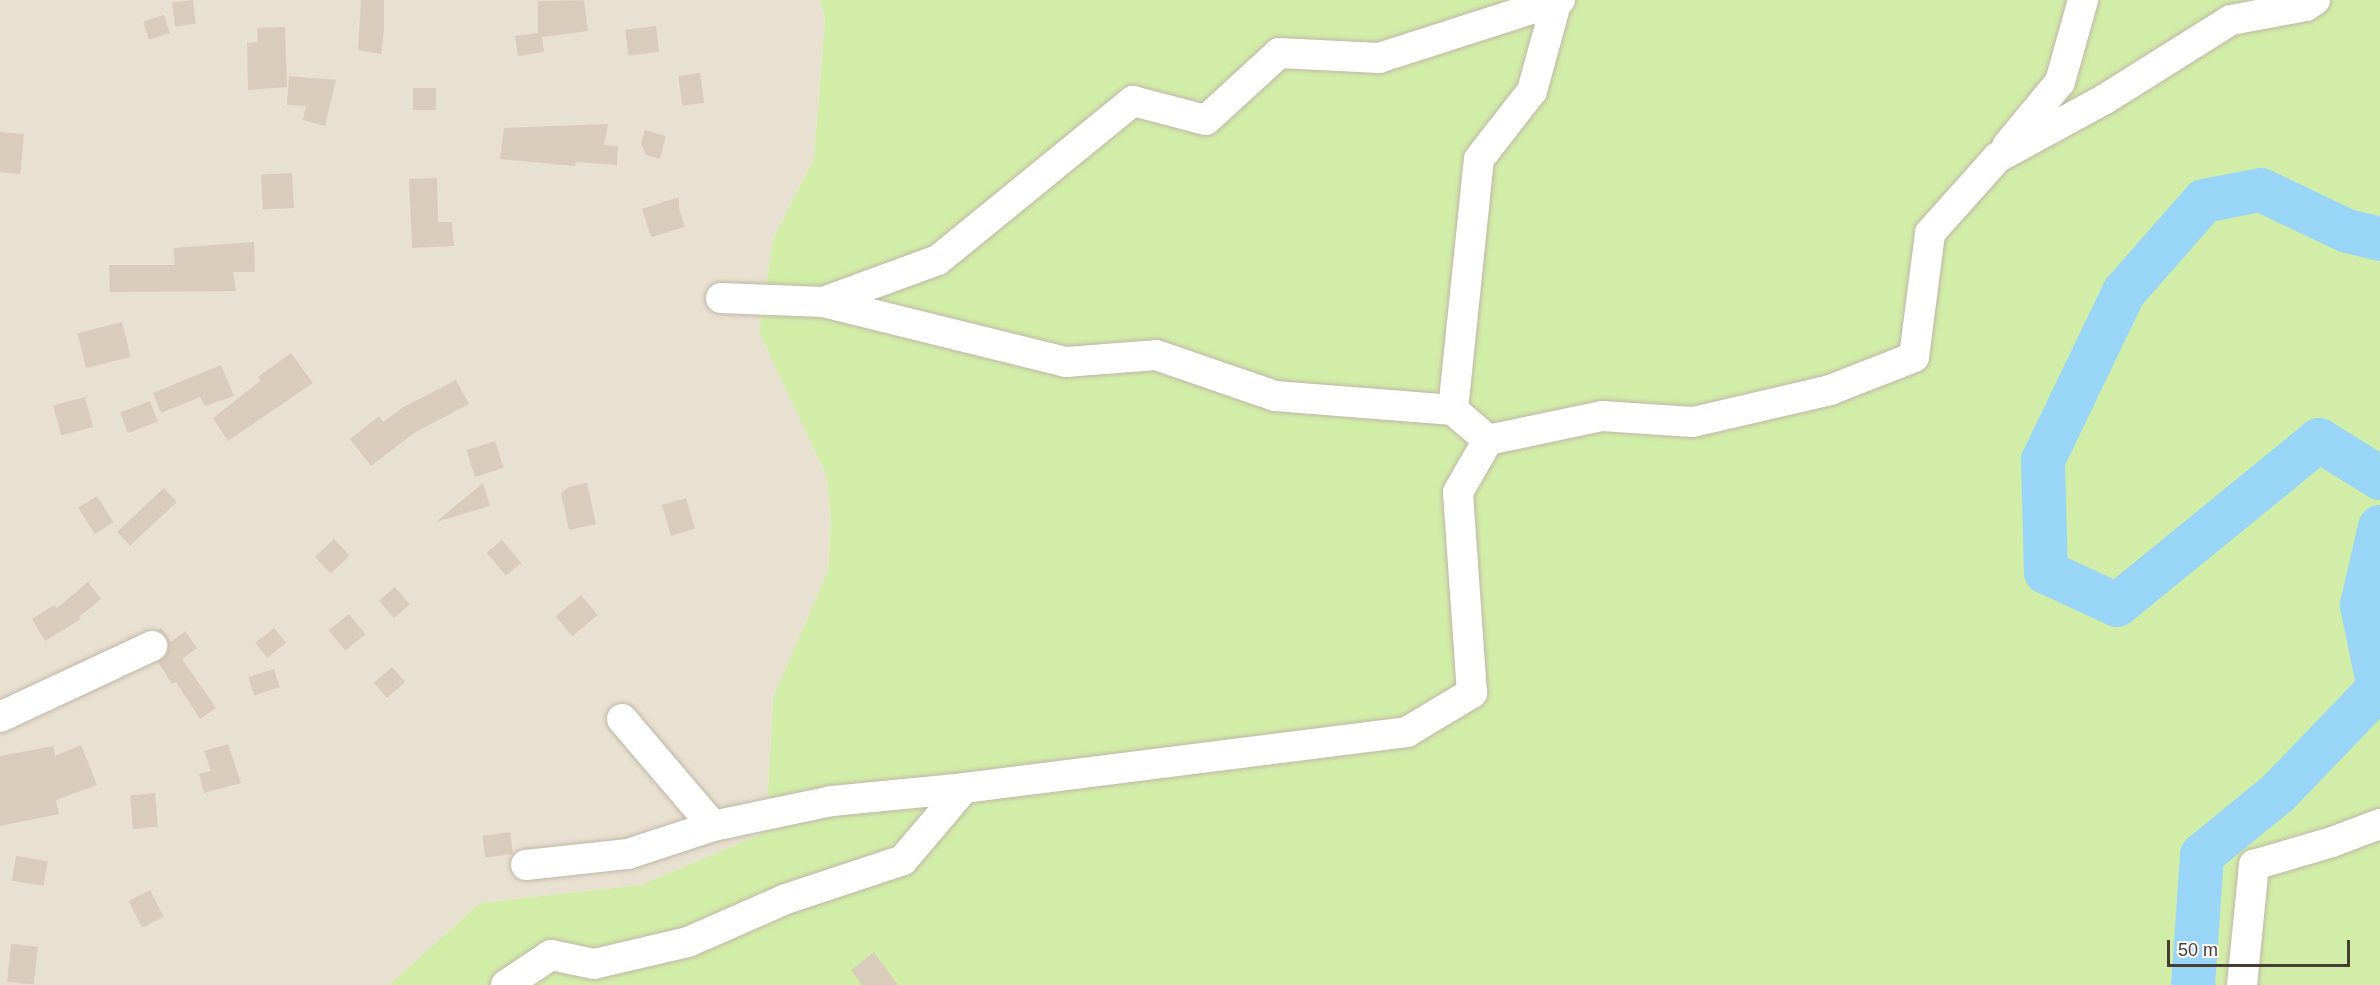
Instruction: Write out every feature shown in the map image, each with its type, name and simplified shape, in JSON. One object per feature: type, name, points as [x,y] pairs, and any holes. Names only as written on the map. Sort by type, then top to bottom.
[{"type":"street","points":[[526,865],[628,854],[713,826],[832,801],[964,788],[1407,732],[1472,693],[1458,492],[1488,440],[1602,417],[1693,422],[1830,390],[1914,357],[1930,232],[1997,158],[2060,82],[2083,0]]},
{"type":"street","points":[[1997,158],[2105,99],[2231,20],[2306,6],[2315,0]]},
{"type":"street","points":[[823,302],[938,260],[1133,101],[1206,120],[1280,53],[1379,58],[1558,1]]},
{"type":"street","points":[[1453,410],[1479,159],[1532,91],[1558,1]]},
{"type":"street","points":[[721,298],[823,302],[1066,362],[1156,355],[1275,396],[1453,410],[1488,440]]},
{"type":"street","points":[[0,717],[152,646]]},
{"type":"street","points":[[622,719],[713,826]]},
{"type":"street","points":[[506,985],[551,955],[594,964],[688,942],[786,899],[903,860],[964,788]]},
{"type":"street","points":[[2242,985],[2254,865],[2380,824]]},
{"type":"shaded area","points":[[0,0],[820,0],[825,20],[814,158],[773,239],[759,332],[827,477],[831,523],[828,571],[773,697],[766,832],[641,885],[480,903],[389,985],[0,985]]},
{"type":"green space","points":[[820,0],[2380,0],[2380,985],[389,985],[480,903],[641,885],[766,832],[773,697],[828,571],[831,523],[827,477],[759,332],[773,239],[814,158],[825,20]]},
{"type":"building","points":[[193,0],[196,24],[175,26],[172,3]]},
{"type":"building","points":[[361,0],[384,0],[381,54],[358,50]]},
{"type":"building","points":[[584,0],[588,31],[542,37],[544,52],[518,56],[515,36],[538,33],[538,1]]},
{"type":"building","points":[[164,15],[170,33],[149,40],[143,22]]},
{"type":"building","points":[[656,26],[659,52],[628,56],[625,30]]},
{"type":"building","points":[[285,27],[287,87],[248,90],[247,43],[258,42],[257,28]]},
{"type":"building","points":[[700,73],[704,103],[682,106],[678,76]]},
{"type":"building","points":[[289,76],[336,80],[325,126],[303,120],[306,106],[287,105]]},
{"type":"building","points":[[413,88],[436,88],[436,110],[413,110]]},
{"type":"building","points":[[608,124],[604,145],[618,146],[617,165],[576,162],[575,166],[500,159],[504,128]]},
{"type":"building","points":[[645,130],[666,136],[660,159],[646,155],[641,143]]},
{"type":"building","points":[[0,132],[24,134],[20,174],[0,172]]},
{"type":"building","points":[[292,173],[294,208],[263,210],[261,175]]},
{"type":"building","points":[[437,178],[438,222],[452,222],[454,246],[412,248],[409,179]]},
{"type":"building","points":[[679,198],[679,208],[685,227],[651,237],[642,209]]},
{"type":"building","points":[[254,242],[255,272],[233,272],[236,291],[110,292],[109,265],[175,265],[173,248]]},
{"type":"building","points":[[122,322],[131,357],[86,368],[77,333]]},
{"type":"building","points":[[291,353],[313,383],[228,441],[213,418],[260,381],[258,377]]},
{"type":"building","points":[[221,365],[234,396],[205,406],[200,397],[161,413],[153,393]]},
{"type":"building","points":[[456,380],[469,404],[414,433],[371,466],[350,439],[379,416],[383,422],[402,408]]},
{"type":"building","points":[[85,397],[93,427],[61,435],[53,406]]},
{"type":"building","points":[[150,401],[158,422],[128,433],[120,412]]},
{"type":"building","points":[[495,441],[504,468],[475,477],[466,450]]},
{"type":"building","points":[[483,483],[490,506],[436,522],[471,493]]},
{"type":"building","points":[[587,483],[596,524],[569,530],[561,493],[569,487]]},
{"type":"building","points":[[164,488],[177,502],[130,546],[117,532]]},
{"type":"building","points":[[97,496],[113,522],[95,534],[78,508]]},
{"type":"building","points":[[686,498],[695,529],[671,536],[662,505]]},
{"type":"building","points":[[334,539],[350,556],[331,574],[315,557]]},
{"type":"building","points":[[502,540],[521,563],[506,576],[487,553]]},
{"type":"building","points":[[88,582],[101,599],[79,617],[81,619],[45,641],[32,619],[54,605],[57,608]]},
{"type":"building","points":[[395,587],[410,605],[394,618],[379,600]]},
{"type":"building","points":[[581,595],[598,615],[572,636],[556,616]]},
{"type":"building","points":[[349,614],[365,634],[345,651],[329,630]]},
{"type":"building","points":[[161,628],[171,642],[185,631],[197,648],[182,659],[216,708],[200,719],[176,682],[172,684],[158,662],[166,656],[169,648],[167,638],[158,630]]},
{"type":"building","points":[[274,628],[286,643],[267,658],[255,643]]},
{"type":"building","points":[[392,667],[405,682],[387,698],[374,683]]},
{"type":"building","points":[[274,669],[280,687],[254,695],[248,677]]},
{"type":"building","points":[[228,744],[241,783],[204,793],[199,774],[211,771],[204,751]]},
{"type":"building","points":[[81,745],[97,785],[56,800],[59,814],[0,826],[0,756],[53,746],[55,756]]},
{"type":"building","points":[[155,793],[158,827],[133,829],[130,795]]},
{"type":"building","points":[[510,832],[513,854],[485,858],[482,836]]},
{"type":"building","points":[[16,856],[48,861],[44,886],[12,881]]},
{"type":"building","points":[[150,890],[164,917],[142,928],[129,901]]},
{"type":"building","points":[[11,944],[38,947],[34,985],[7,982]]},
{"type":"building","points":[[874,952],[898,985],[862,985],[851,970]]},
{"type":"waterway","points":[[2380,239],[2347,231],[2261,190],[2204,201],[2124,292],[2043,460],[2046,572],[2117,605],[2319,440],[2380,478]]},
{"type":"waterway","points":[[2193,985],[2202,855],[2278,793],[2379,688],[2362,605],[2380,527]]}]
